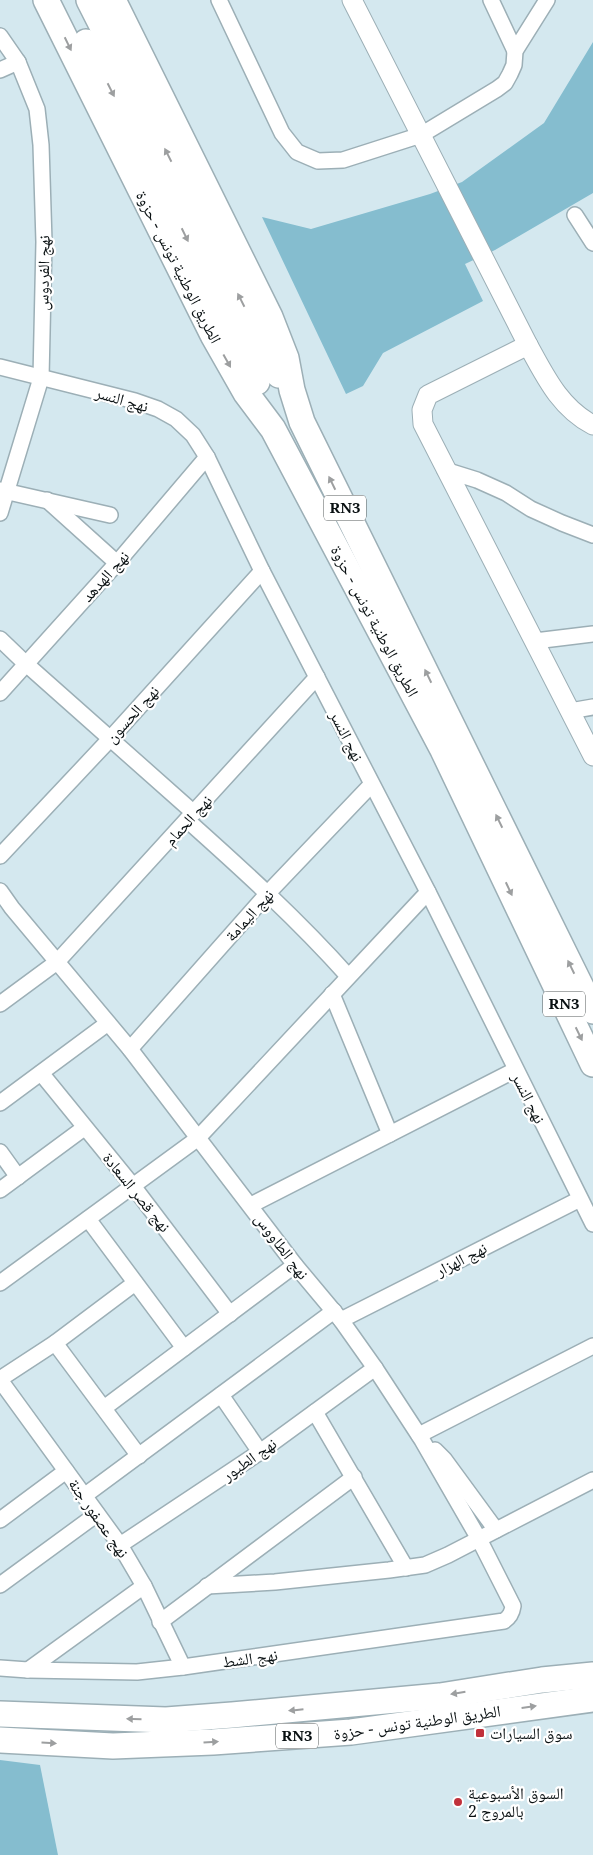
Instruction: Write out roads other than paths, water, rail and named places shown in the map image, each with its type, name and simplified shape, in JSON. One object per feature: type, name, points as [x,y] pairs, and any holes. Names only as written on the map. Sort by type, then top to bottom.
[{"type":"highway","name":"الطريق الوطنية تونس - حزوة","points":[[46,0],[213,336],[242,386],[274,429],[443,750],[593,1064]]},
{"type":"highway","points":[[65,0],[175,215],[255,378],[274,429]]},
{"type":"highway","points":[[90,0],[302,422]]},
{"type":"highway","name":"الطريق الوطنية تونس - حزوة","points":[[113,0],[274,324],[286,358],[292,390],[302,422],[593,1011]]},
{"type":"highway","name":"الطريق الوطنية تونس - حزوة","points":[[0,1714],[110,1718],[185,1718],[282,1712],[431,1697],[542,1680],[593,1675]]},
{"type":"highway","name":"الطريق الوطنية تونس - حزوة","points":[[0,1740],[146,1746],[268,1738],[351,1732],[593,1699]]},
{"type":"street","points":[[219,0],[282,133],[297,152],[318,161],[343,160],[421,136],[497,90],[504,83],[514,65],[515,51],[547,0]]},
{"type":"street","points":[[352,0],[528,345],[553,389],[571,410],[593,425]]},
{"type":"street","points":[[490,0],[515,51]]},
{"type":"street","name":"نهج الفردوس","points":[[0,36],[18,62],[36,109],[41,145],[44,242],[41,378],[3,491],[0,513]]},
{"type":"street","points":[[0,70],[18,62]]},
{"type":"street","points":[[575,215],[593,243]]},
{"type":"street","points":[[528,345],[428,394],[422,410],[423,424],[593,756]]},
{"type":"street","name":"نهج النسر","points":[[0,367],[135,401],[176,419],[193,434],[207,457],[262,571],[428,892],[593,1224]]},
{"type":"street","name":"نهج الهدهد","points":[[0,693],[117,563],[207,457]]},
{"type":"street","points":[[446,470],[506,492],[562,523],[593,535]]},
{"type":"street","points":[[3,491],[110,515]]},
{"type":"street","points":[[46,500],[117,563]]},
{"type":"street","name":"نهج الحسون","points":[[0,856],[110,739],[262,571]]},
{"type":"street","points":[[535,642],[593,634]]},
{"type":"street","points":[[0,639],[25,664],[110,739],[190,816],[348,976]]},
{"type":"street","name":"نهج الحمام","points":[[0,1004],[57,962],[317,677]]},
{"type":"street","points":[[570,711],[593,707]]},
{"type":"street","name":"نهج اليمامة","points":[[130,1049],[268,893],[371,785]]},
{"type":"street","name":"نهج الطاووس","points":[[0,891],[6,912],[57,962],[130,1049],[295,1265],[337,1315],[375,1368],[420,1437],[479,1539],[513,1606],[513,1612],[509,1617],[498,1622]]},
{"type":"street","points":[[0,1283],[198,1139],[428,892]]},
{"type":"street","points":[[332,994],[390,1134]]},
{"type":"street","points":[[0,1102],[108,1023]]},
{"type":"street","points":[[251,1205],[515,1070]]},
{"type":"street","name":"نهج قصر السعادة","points":[[41,1073],[133,1186],[230,1314]]},
{"type":"street","points":[[0,1190],[84,1128]]},
{"type":"street","points":[[0,1152],[18,1177]]},
{"type":"street","name":"نهج الهزار","points":[[84,1496],[221,1395],[337,1315],[580,1199]]},
{"type":"street","points":[[88,1219],[184,1348]]},
{"type":"street","points":[[104,1408],[295,1265]]},
{"type":"street","points":[[0,1379],[55,1343],[135,1283]]},
{"type":"street","points":[[55,1343],[139,1456]]},
{"type":"street","points":[[496,1530],[444,1459],[420,1437],[593,1346]]},
{"type":"street","name":"نهج الطيور","points":[[120,1546],[260,1452],[375,1368]]},
{"type":"street","name":"نهج عصفور جنة","points":[[0,1379],[120,1546],[144,1586],[183,1667]]},
{"type":"street","points":[[221,1395],[260,1452]]},
{"type":"street","points":[[315,1412],[406,1568]]},
{"type":"street","points":[[1,1518],[66,1471]]},
{"type":"street","points":[[160,1622],[354,1477]]},
{"type":"street","points":[[207,1586],[290,1580],[406,1568],[424,1564],[479,1539],[593,1480]]},
{"type":"street","points":[[0,1584],[97,1514]]},
{"type":"street","points":[[28,1670],[144,1586]]},
{"type":"street","name":"نهج الشط","points":[[0,1668],[138,1672],[498,1622]]},
{"type":"place","name":"سوق السيارات","points":[[480,1733]]},
{"type":"place","name":"السوق الأسبوعية بالمروج 2","points":[[458,1802]]}]
